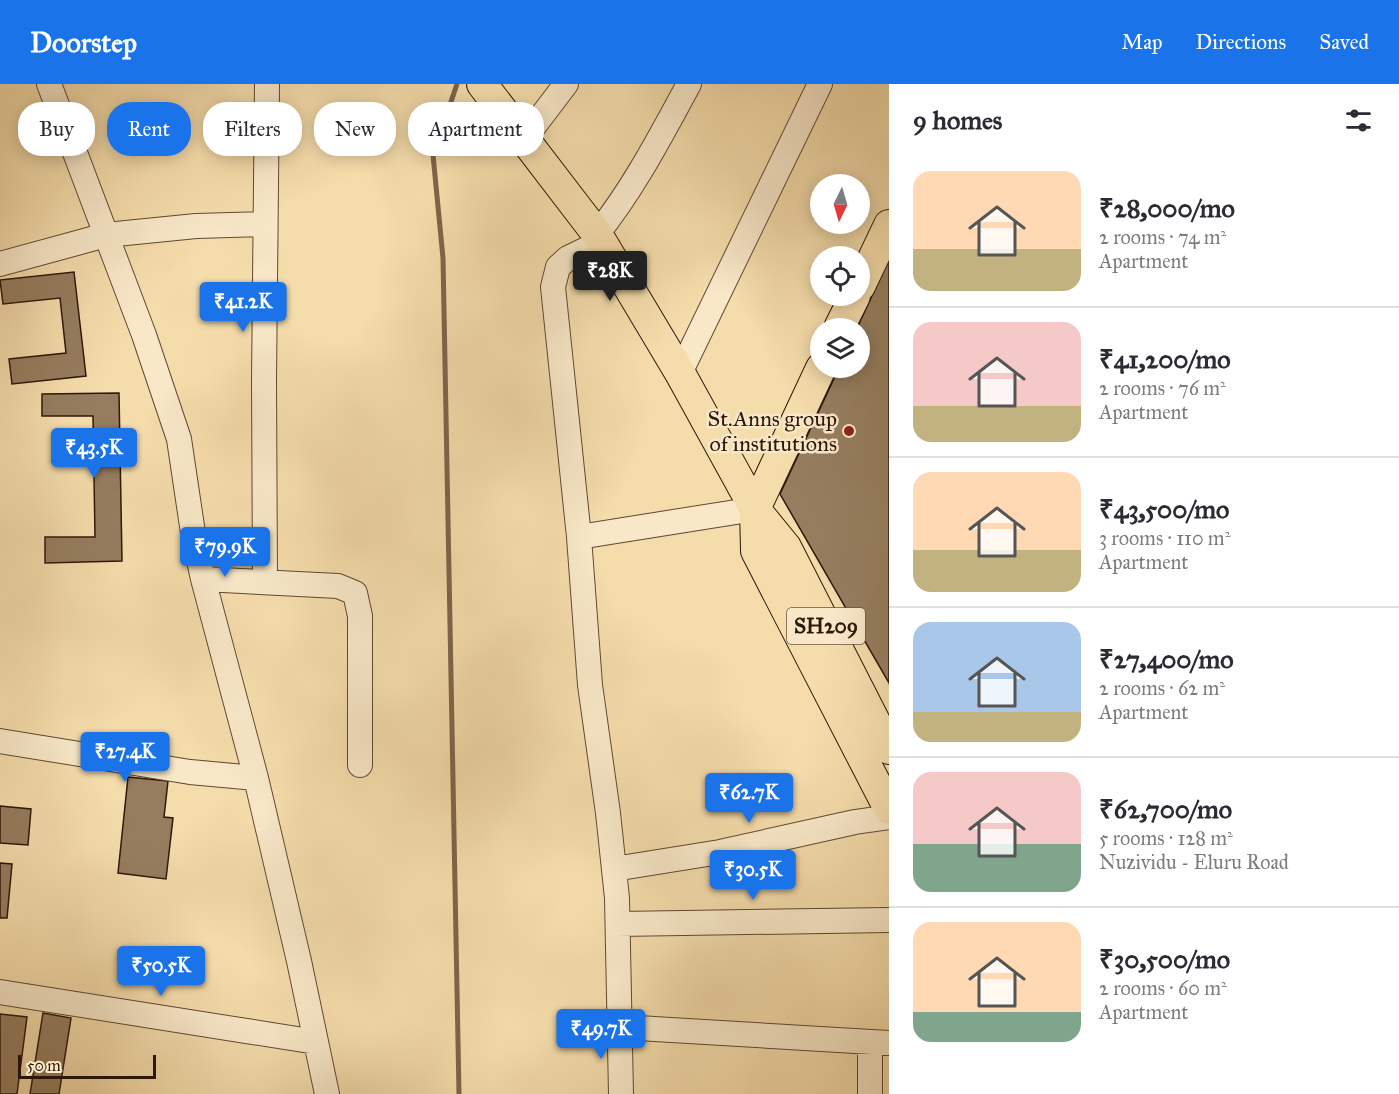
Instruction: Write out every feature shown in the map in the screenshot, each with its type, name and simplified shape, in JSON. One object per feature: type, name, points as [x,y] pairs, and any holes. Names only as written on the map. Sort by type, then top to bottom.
[{"type":"main road","points":[[482,84],[496,102]]},
{"type":"main road","points":[[538,156],[599,238],[680,373],[755,509]]},
{"type":"main road","points":[[870,265],[889,225]]},
{"type":"main road","points":[[816,378],[755,509],[756,551],[889,809]]},
{"type":"main road","name":"SH209","points":[[755,509],[786,547],[889,749]]},
{"type":"street","points":[[49,84],[179,439],[193,533],[203,579],[256,778],[299,961],[327,1094]]},
{"type":"street","points":[[265,581],[267,84]]},
{"type":"street","points":[[544,113],[566,84]]},
{"type":"street","points":[[621,1094],[618,924],[614,869],[590,685],[579,537],[553,287],[558,267],[599,238],[659,140],[689,84]]},
{"type":"street","points":[[680,373],[820,84]]},
{"type":"street","points":[[0,264],[106,235],[196,226],[265,224]]},
{"type":"street","points":[[579,537],[755,509]]},
{"type":"street","points":[[203,579],[338,586],[355,593],[360,616],[360,765]]},
{"type":"street","points":[[0,741],[190,772],[256,778]]},
{"type":"street","points":[[614,869],[720,852],[855,822],[889,817]]},
{"type":"street","points":[[618,924],[889,920]]},
{"type":"street","points":[[0,993],[316,1042]]},
{"type":"street","points":[[621,1027],[880,1042],[870,1094]]},
{"type":"building","name":"St.Anns group of institutions","points":[[889,259],[889,683],[780,494],[834,378],[870,378],[870,318],[862,318],[867,306],[870,306],[870,300]]},
{"type":"building","points":[[74,272],[86,376],[12,384],[9,359],[66,353],[60,298],[3,304],[0,280]]},
{"type":"building","points":[[119,393],[122,561],[45,563],[45,537],[95,537],[93,416],[42,416],[42,394]]},
{"type":"building","points":[[128,777],[168,781],[164,817],[173,818],[166,879],[118,873]]},
{"type":"building","points":[[0,806],[31,809],[28,845],[0,843]]},
{"type":"building","points":[[0,863],[12,864],[7,918],[0,918]]},
{"type":"building","points":[[43,1013],[71,1018],[59,1094],[30,1094]]},
{"type":"building","points":[[0,1014],[27,1017],[17,1094],[0,1094]]},
{"type":"waterway","points":[[457,84],[433,155],[443,258],[459,1094]]},
{"type":"place","name":"St.Anns group of institutions","points":[[849,431]]}]
